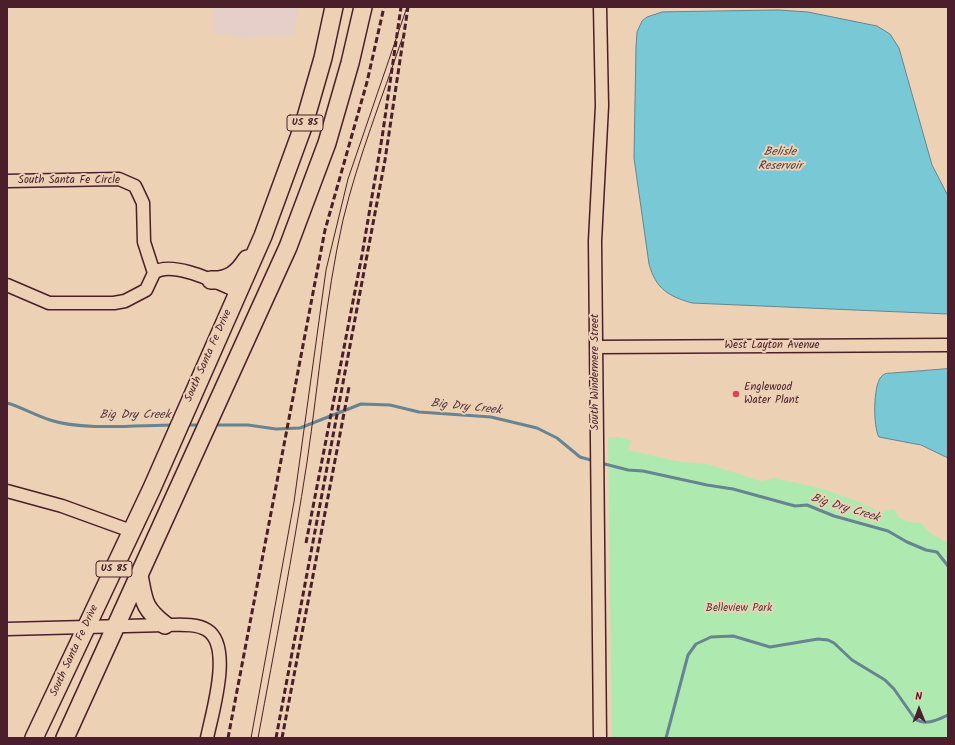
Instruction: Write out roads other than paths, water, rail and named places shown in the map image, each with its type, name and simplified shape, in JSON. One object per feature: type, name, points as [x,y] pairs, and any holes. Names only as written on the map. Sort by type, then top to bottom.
[{"type":"highway","name":"South Santa Fe Drive","points":[[34,736],[88,626],[263,236],[304,124],[323,58],[334,7]]},
{"type":"highway","name":"US 85","points":[[65,738],[220,401],[288,247],[309,195],[340,100],[363,7]]},
{"type":"highway","points":[[211,280],[227,279],[235,274],[263,236]]},
{"type":"highway","points":[[211,280],[220,288],[224,300],[220,332]]},
{"type":"highway","points":[[139,575],[144,601],[151,614],[165,625]]},
{"type":"street","name":"South Windermere Street","points":[[600,7],[602,106],[596,224],[596,421],[600,738]]},
{"type":"street","name":"South Santa Fe Circle","points":[[7,181],[119,179],[135,186],[143,203],[144,242],[154,274]]},
{"type":"street","points":[[7,285],[49,303],[114,303],[125,301],[146,290],[154,274],[164,270],[173,269],[211,280],[239,292]]},
{"type":"street","name":"West Layton Avenue","points":[[596,347],[948,345]]},
{"type":"street","points":[[7,491],[62,506],[131,531]]},
{"type":"street","points":[[7,629],[116,625],[192,625],[208,630],[219,644],[221,662],[207,738]]},
{"type":"water","name":"Belisle Reservoir","points":[[779,10],[808,12],[877,26],[890,34],[899,48],[932,165],[948,196],[948,314],[692,303],[670,294],[655,280],[649,264],[634,158],[636,47],[637,32],[642,21],[647,17],[662,12]]},
{"type":"water","points":[[948,369],[948,458],[921,445],[879,437],[875,416],[875,397],[878,382],[882,376],[889,373]]},
{"type":"waterway","name":"Big Dry Creek","points":[[7,403],[50,420],[78,425],[111,427],[175,425]]},
{"type":"waterway","name":"Big Dry Creek","points":[[214,425],[248,425],[276,429],[300,428],[361,404],[390,405],[419,412],[491,417],[537,428],[557,438],[580,457],[594,461]]},
{"type":"waterway","name":"Big Dry Creek","points":[[186,425],[201,425]]},
{"type":"waterway","name":"Big Dry Creek","points":[[601,463],[628,470],[643,471],[733,489],[795,506],[807,505],[834,516],[888,531],[907,542],[926,550],[937,552],[948,566]]},
{"type":"waterway","points":[[666,738],[688,655],[696,644],[711,637],[733,636],[770,647],[818,639],[828,640],[834,643],[852,660],[885,680],[894,689],[915,719],[927,722],[948,715]]},
{"type":"tram line","points":[[251,738],[294,502],[326,270],[348,179],[407,7]]},
{"type":"tram line","points":[[258,738],[302,496],[331,280],[343,220],[356,174],[402,39]]},
{"type":"railway","points":[[228,738],[325,230],[367,82],[384,7]]},
{"type":"railway","points":[[306,543],[362,255],[382,138],[401,7]]},
{"type":"railway","points":[[276,738],[385,160],[408,7]]},
{"type":"railway","points":[[282,738],[349,387]]},
{"type":"place","name":"Englewood Water Plant","points":[[736,394]]},
{"type":"park label","name":"Belleview Park","points":[[739,609]]}]
